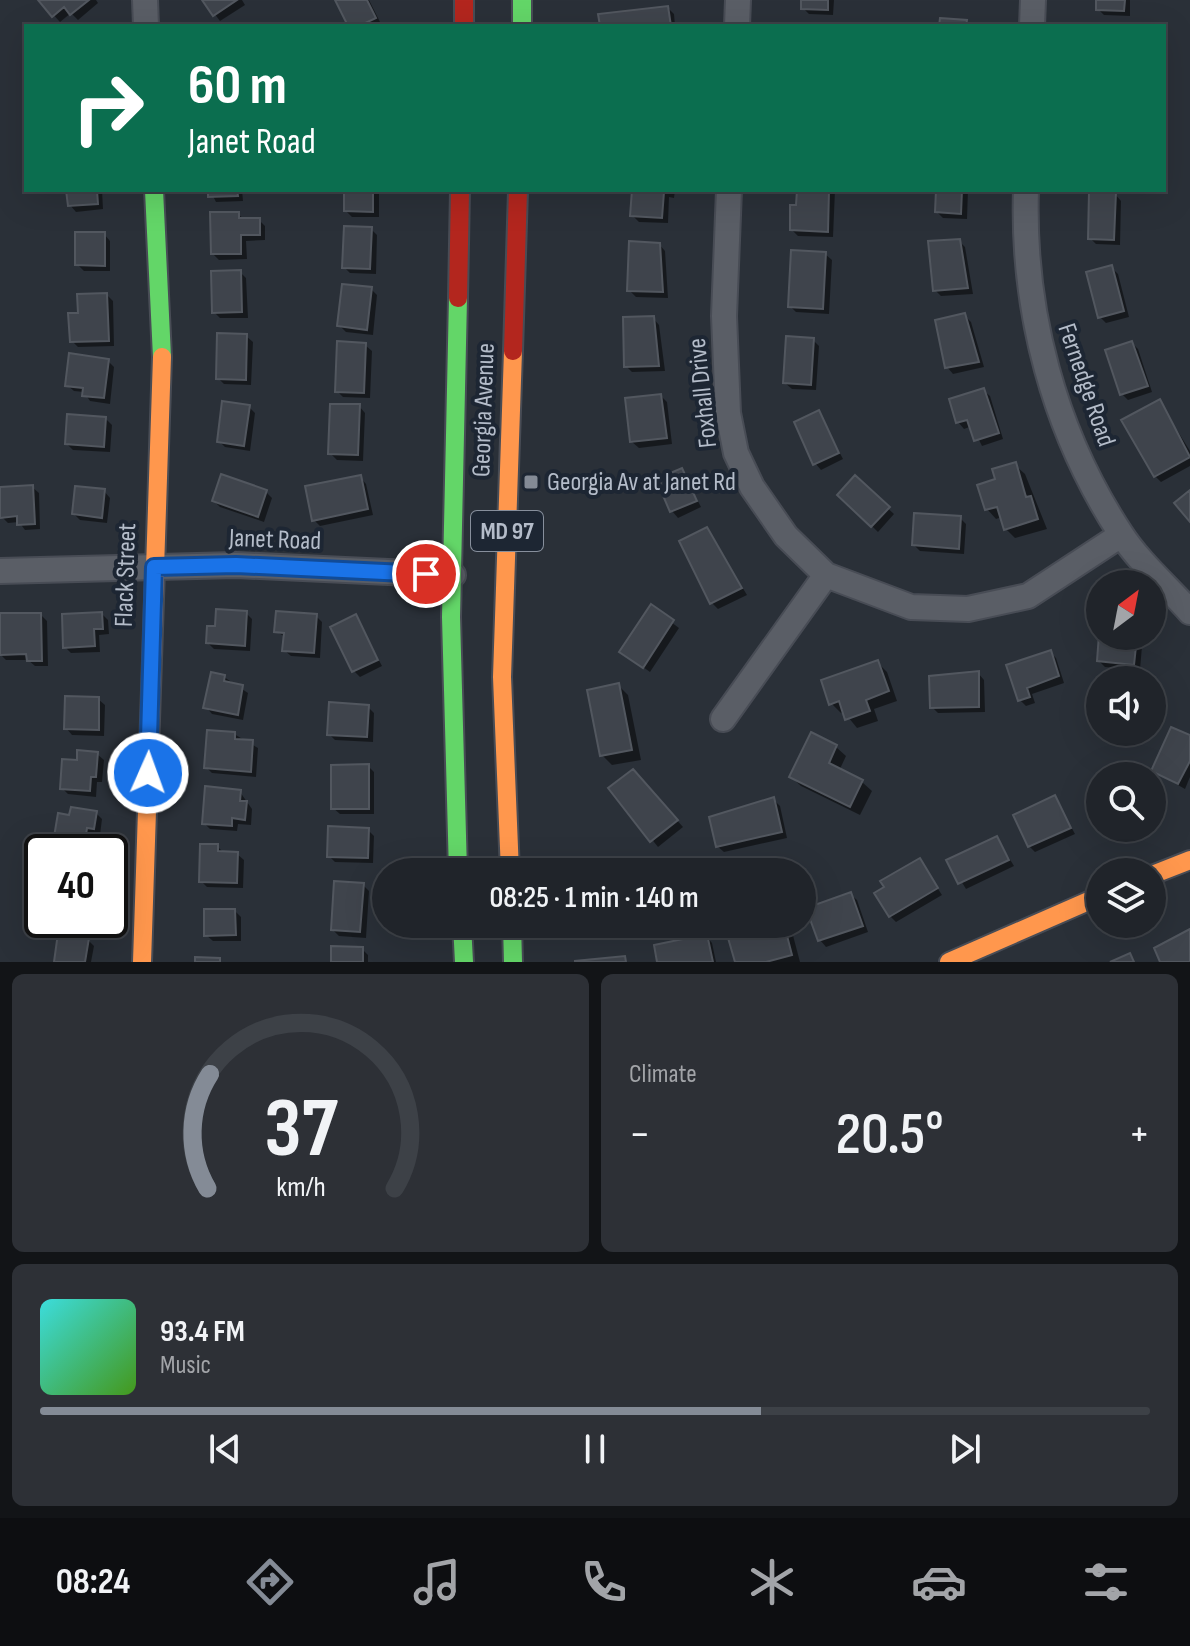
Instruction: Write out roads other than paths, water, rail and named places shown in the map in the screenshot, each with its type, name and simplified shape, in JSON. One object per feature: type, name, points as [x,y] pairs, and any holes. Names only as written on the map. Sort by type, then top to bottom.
[{"type":"main road","points":[[464,0],[464,24]]},
{"type":"main road","points":[[522,0],[522,24]]},
{"type":"main road","name":"Flack Street","points":[[142,962],[162,359],[154,192]]},
{"type":"main road","name":"Georgia Avenue","points":[[457,858],[453,789],[453,575],[460,192]]},
{"type":"main road","name":"Georgia Avenue","points":[[509,858],[502,677],[518,192]]},
{"type":"main road","points":[[1166,869],[1190,860]]},
{"type":"main road","points":[[949,962],[1086,902]]},
{"type":"main road","points":[[463,938],[464,962]]},
{"type":"main road","points":[[512,938],[513,962]]},
{"type":"street","points":[[145,0],[146,24]]},
{"type":"street","points":[[737,24],[738,0]]},
{"type":"street","points":[[1032,24],[1033,0]]},
{"type":"street","name":"Foxhall Drive","points":[[729,192],[724,316],[728,413],[736,453],[752,487],[786,536],[826,575],[911,607],[968,609],[1028,596],[1121,535]]},
{"type":"street","name":"Fernedge Road","points":[[1026,192],[1024,239],[1035,330],[1068,436],[1121,535],[1190,612]]},
{"type":"street","name":"Janet Road","points":[[0,571],[236,565],[453,575]]},
{"type":"street","points":[[723,719],[826,575]]},
{"type":"place","name":"Georgia Av at Janet Rd","points":[[531,482]]}]
